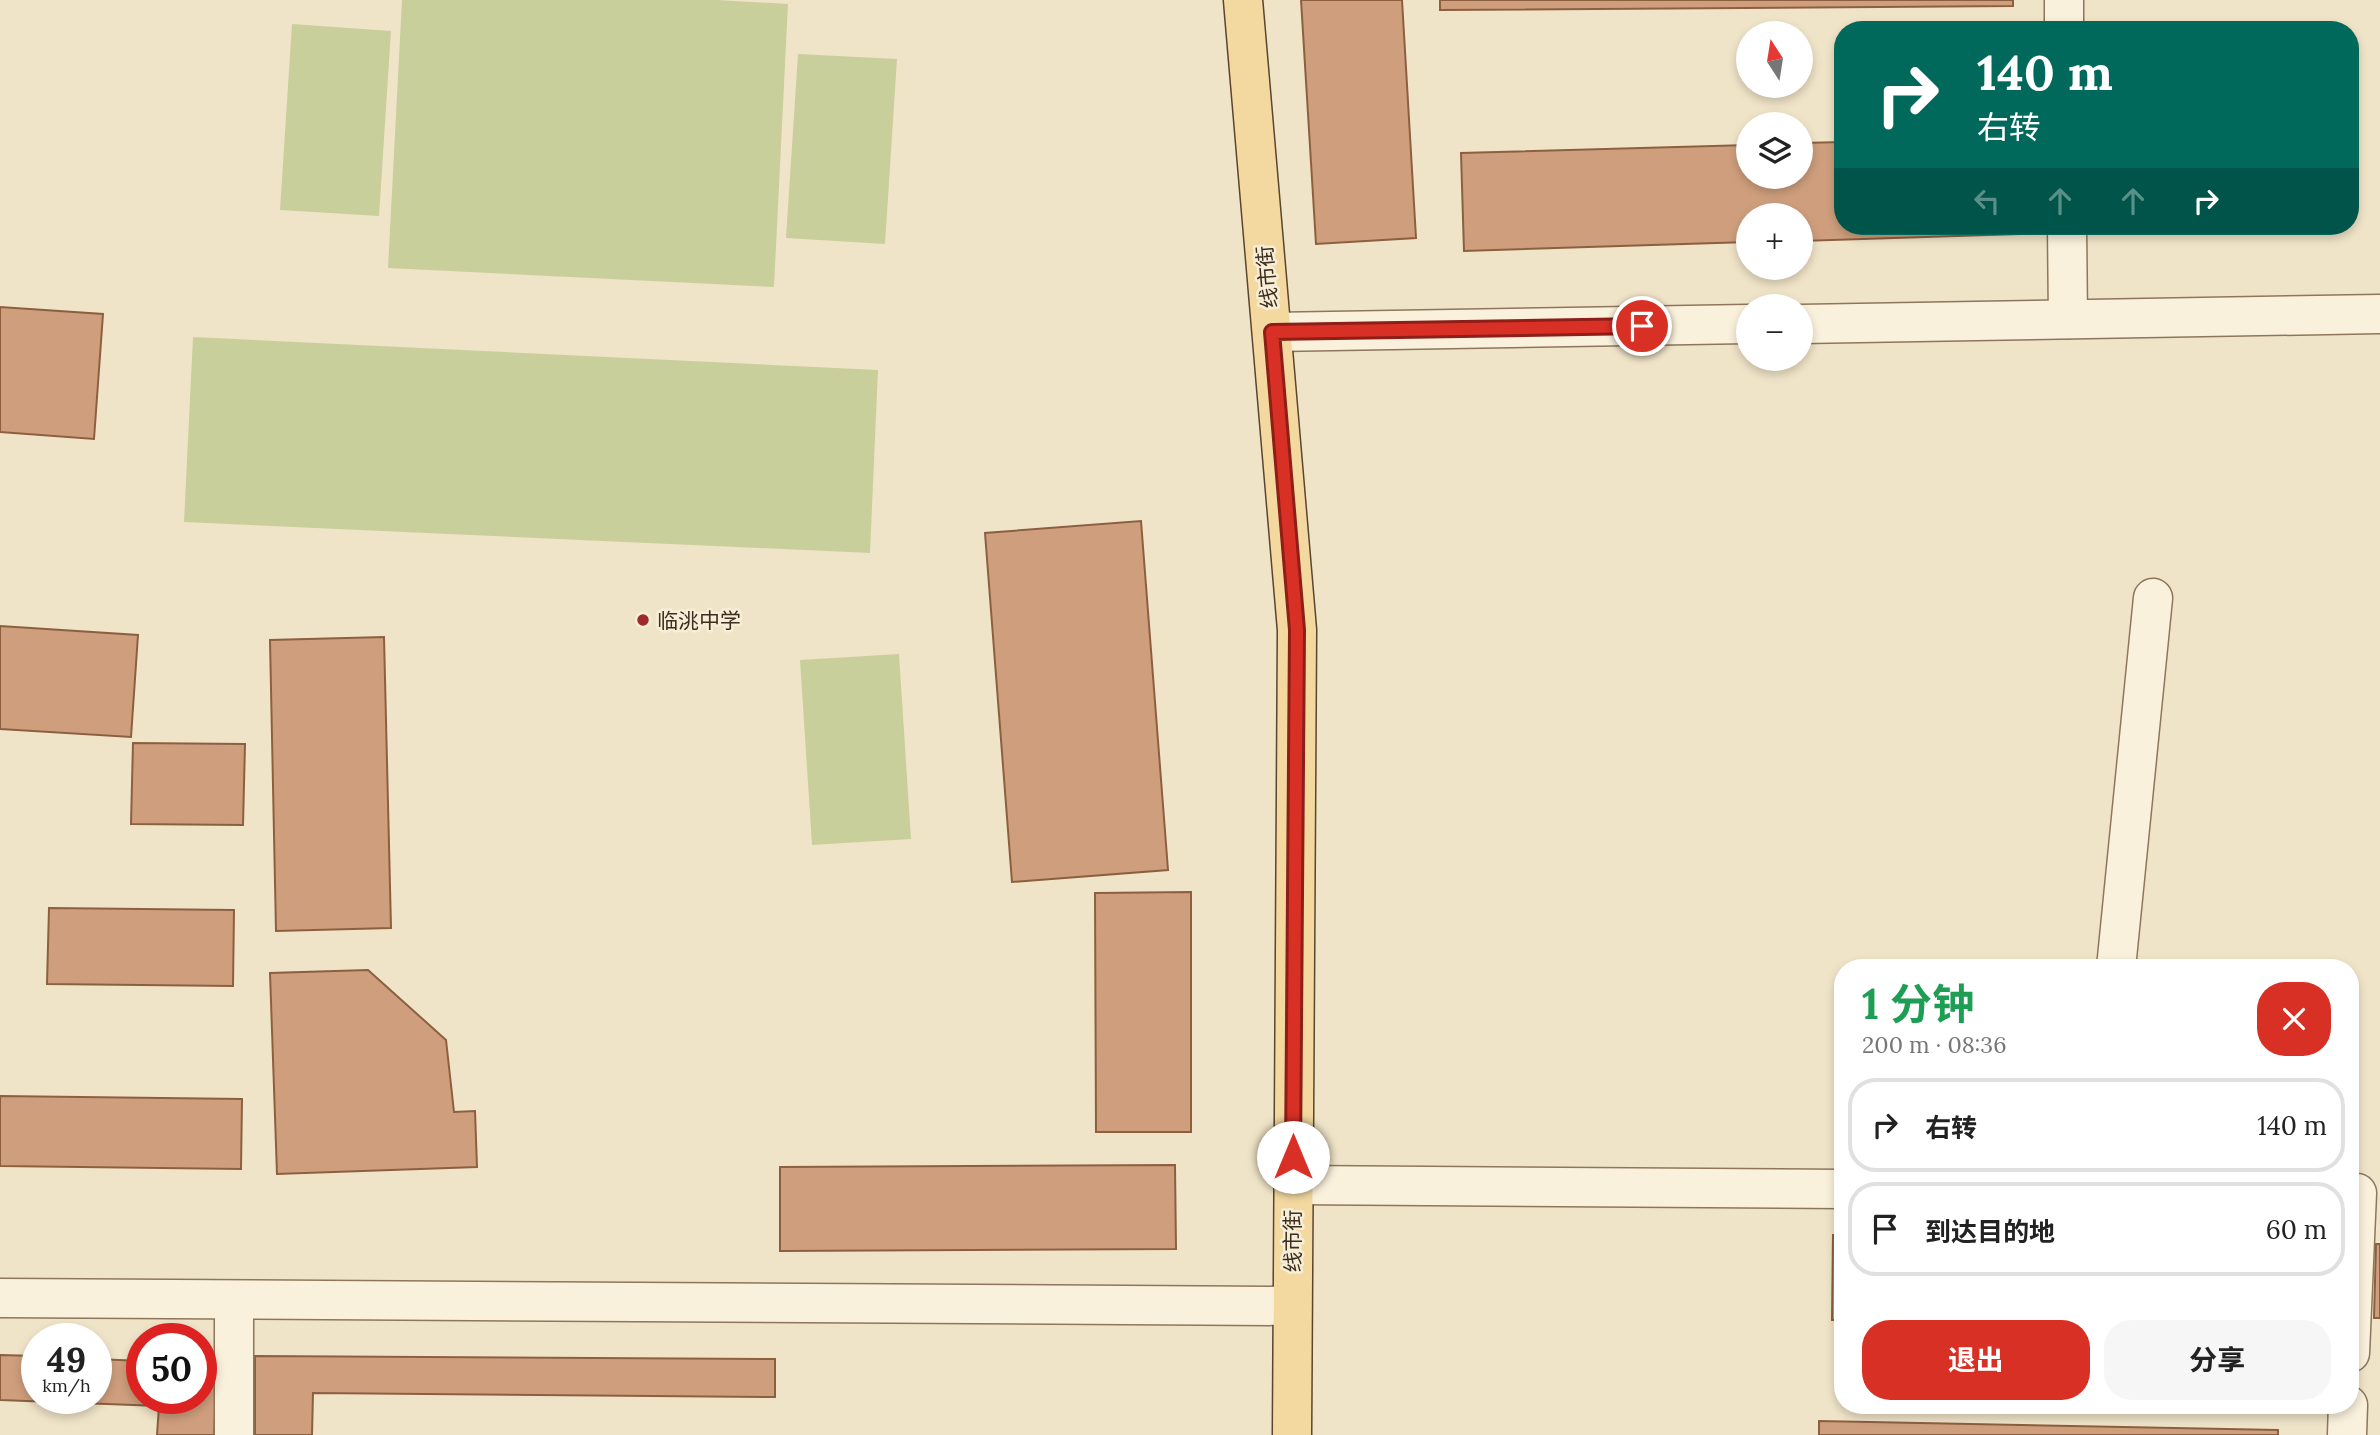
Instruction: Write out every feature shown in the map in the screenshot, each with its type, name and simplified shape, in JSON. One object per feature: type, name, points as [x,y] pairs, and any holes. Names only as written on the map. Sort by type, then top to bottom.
[{"type":"main road","name":"线市街","points":[[1243,0],[1297,630],[1292,1435]]},
{"type":"street","points":[[2064,0],[2064,21]]},
{"type":"street","points":[[2067,235],[2068,319]]},
{"type":"street","points":[[1813,324],[2380,314]]},
{"type":"street","points":[[1272,332],[1736,324]]},
{"type":"street","points":[[2117,959],[2154,598]]},
{"type":"street","points":[[1293,1185],[1834,1189]]},
{"type":"street","points":[[2359,1242],[2363,1193]]},
{"type":"street","points":[[0,1298],[1292,1306]]},
{"type":"street","points":[[234,1300],[234,1435]]},
{"type":"street","points":[[2347,1435],[2348,1414]]},
{"type":"green space","points":[[402,0],[717,0],[788,4],[774,287],[388,268]]},
{"type":"green space","points":[[292,24],[391,31],[379,216],[280,210]]},
{"type":"green space","points":[[798,54],[897,59],[885,244],[786,238]]},
{"type":"green space","points":[[193,337],[878,370],[870,553],[184,522]]},
{"type":"green space","points":[[899,654],[911,839],[812,845],[800,660]]},
{"type":"building","points":[[1301,0],[1402,0],[1416,238],[1316,244]]},
{"type":"building","points":[[1440,0],[2013,0],[2013,6],[1440,10]]},
{"type":"building","points":[[1834,142],[1834,235],[1988,235],[1813,241],[1813,203],[1736,203],[1736,242],[1464,251],[1461,153],[1736,145],[1736,189],[1813,189],[1813,143]]},
{"type":"building","points":[[0,307],[103,314],[94,439],[0,432]]},
{"type":"building","points":[[1141,521],[1168,870],[1012,882],[985,533]]},
{"type":"building","points":[[0,626],[138,635],[131,737],[0,729]]},
{"type":"building","points":[[384,637],[391,928],[276,931],[270,640]]},
{"type":"building","points":[[133,743],[245,744],[243,825],[131,824]]},
{"type":"building","points":[[1191,892],[1191,1132],[1096,1132],[1095,893]]},
{"type":"building","points":[[49,908],[234,910],[233,986],[47,984]]},
{"type":"building","points":[[368,970],[446,1040],[454,1112],[475,1111],[477,1167],[277,1174],[270,973]]},
{"type":"building","points":[[0,1096],[242,1099],[241,1169],[0,1166]]},
{"type":"building","points":[[1175,1165],[1176,1249],[780,1251],[780,1167]]},
{"type":"building","points":[[1833,1235],[1834,1320],[1832,1320]]},
{"type":"building","points":[[2376,1244],[2380,1244],[2380,1318],[2374,1318]]},
{"type":"building","points":[[0,1355],[21,1356],[21,1401],[0,1400]]},
{"type":"building","points":[[255,1356],[775,1359],[775,1397],[313,1393],[312,1435],[255,1435]]},
{"type":"building","points":[[112,1360],[126,1360],[126,1405],[112,1404]]},
{"type":"building","points":[[158,1414],[215,1414],[214,1435],[157,1435]]},
{"type":"building","points":[[1819,1421],[2278,1430],[2278,1435],[1819,1435]]},
{"type":"place","name":"临洮中学","points":[[643,620]]},
{"type":"route","points":[[1293,1157],[1297,630],[1272,332],[1642,326]]}]
